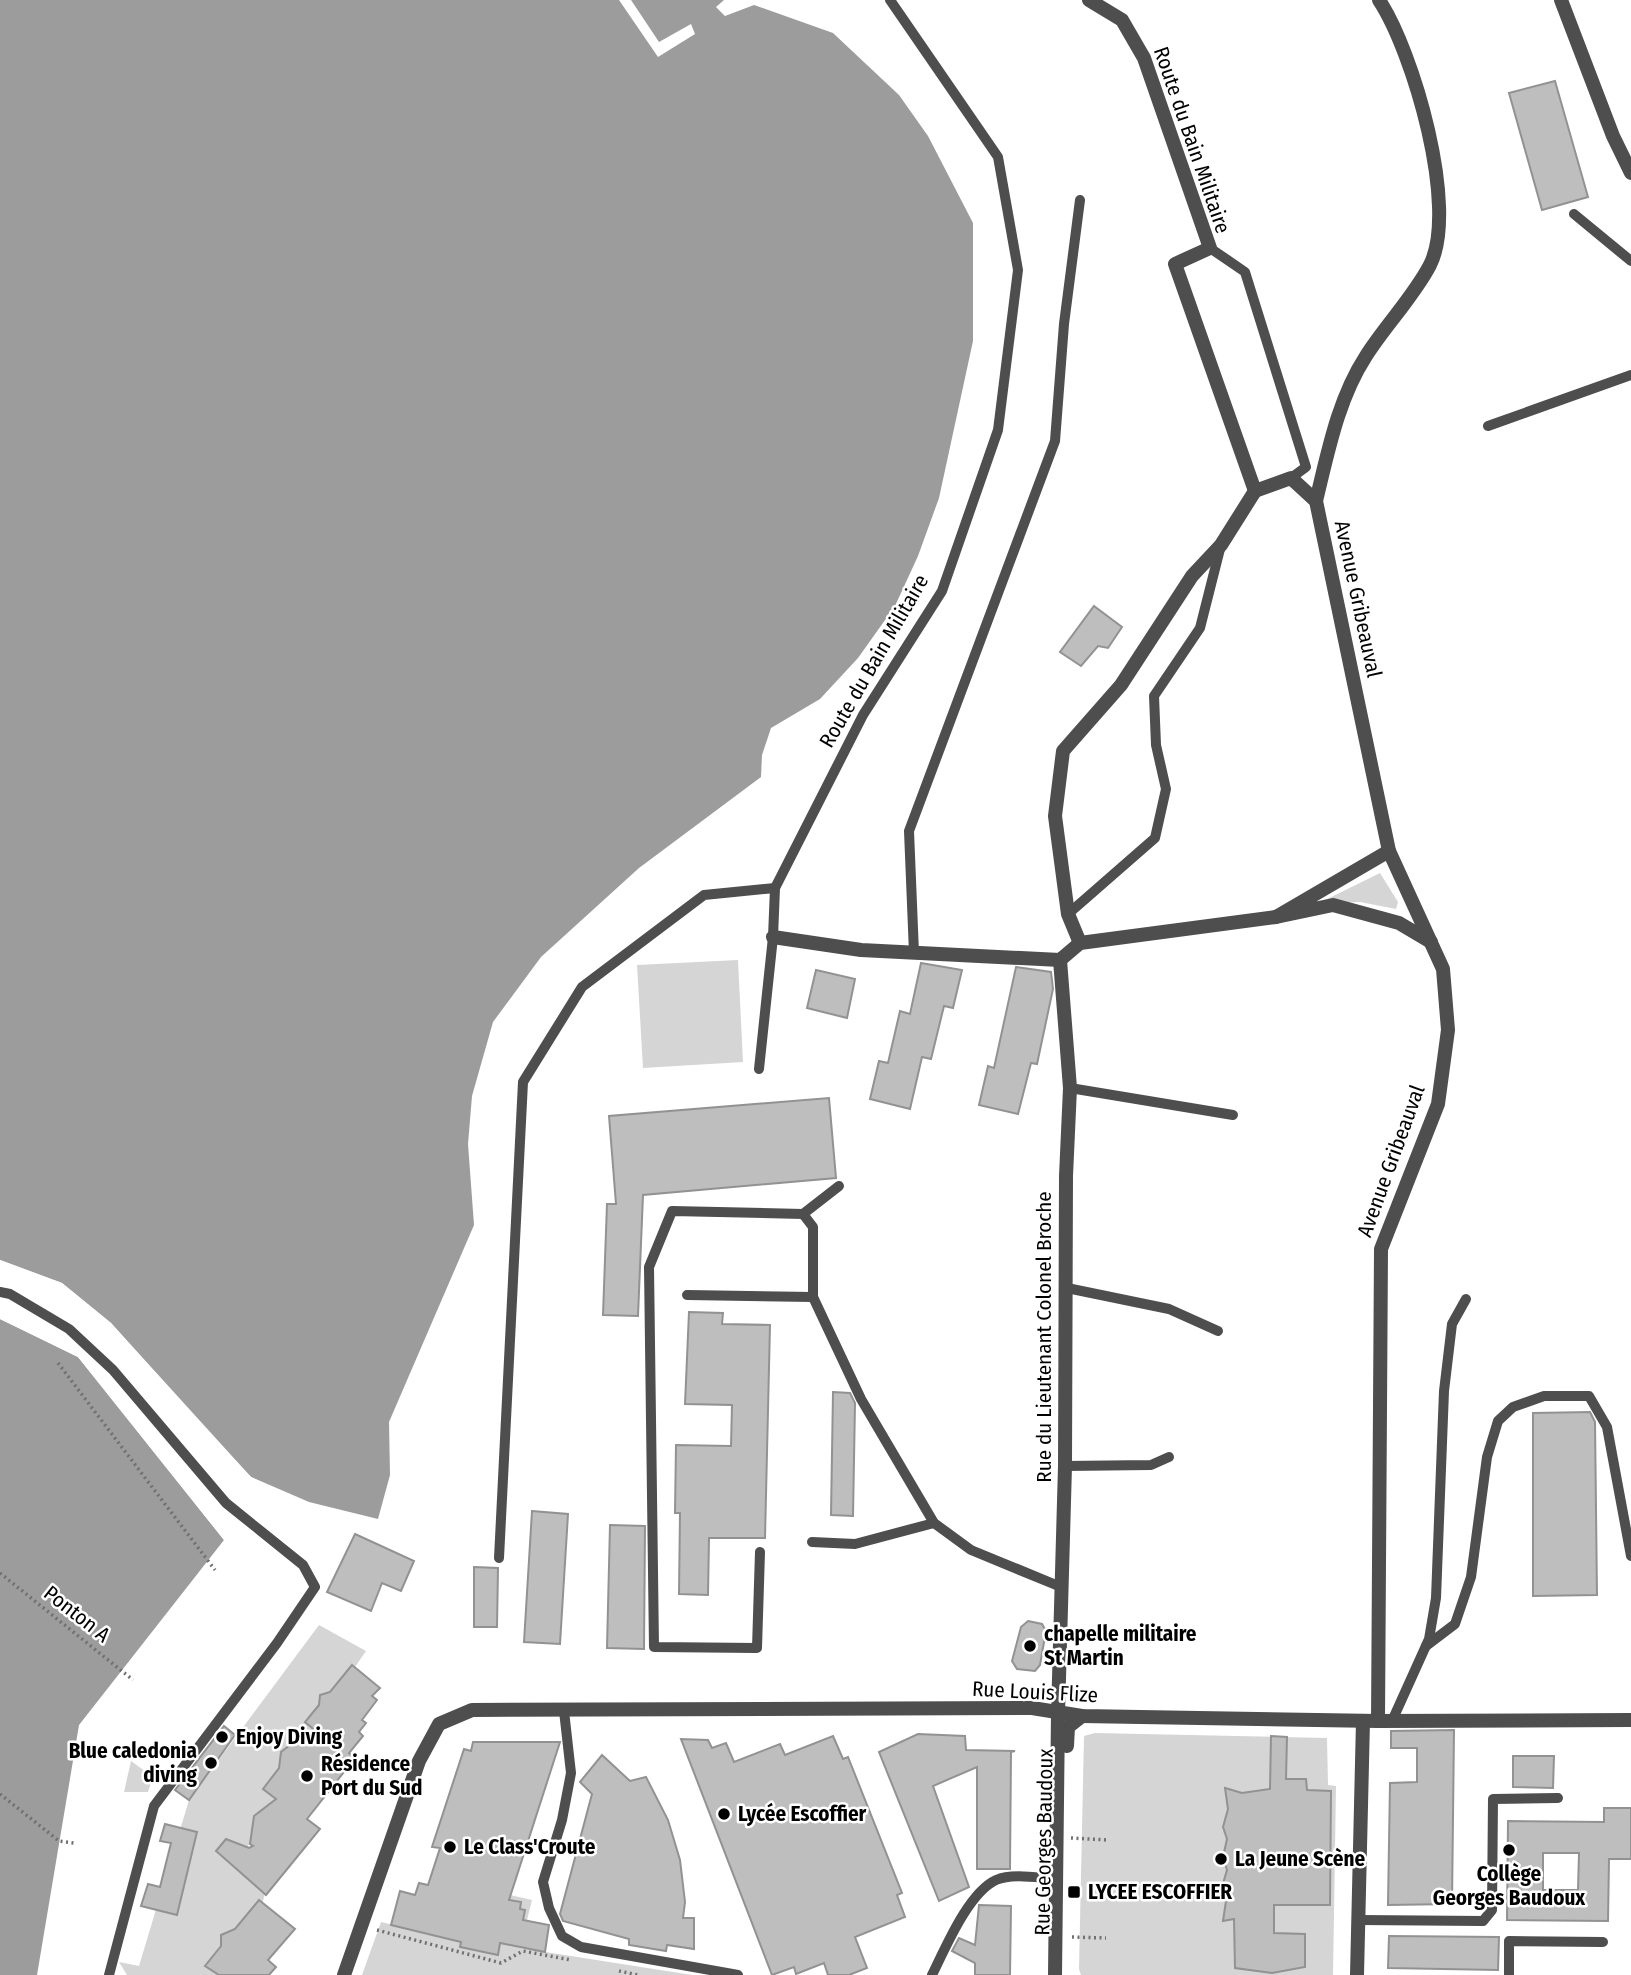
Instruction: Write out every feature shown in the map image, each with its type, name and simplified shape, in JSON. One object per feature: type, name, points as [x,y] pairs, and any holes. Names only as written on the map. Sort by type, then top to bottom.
[{"type":"street","name":"Route du Bain Militaire","points":[[1090,0],[1122,20],[1144,58],[1210,248],[1175,264],[1255,491]]},
{"type":"street","points":[[1316,501],[1335,425],[1359,370],[1386,324],[1431,263],[1439,218],[1431,135],[1395,24],[1379,0]]},
{"type":"street","points":[[1561,0],[1613,136],[1631,173]]},
{"type":"street","points":[[1080,943],[1069,914],[1055,816],[1063,751],[1121,685],[1192,576],[1221,545],[1255,491],[1291,478]]},
{"type":"street","name":"Avenue Gribeauval","points":[[1291,478],[1316,501],[1389,850],[1443,969],[1448,1030],[1438,1104],[1381,1249],[1378,1721],[1359,1920],[1357,1975]]},
{"type":"street","points":[[1276,917],[1389,850]]},
{"type":"street","points":[[774,937],[861,950],[1060,960],[1080,943],[1276,917],[1333,905],[1391,920],[1431,942]]},
{"type":"street","name":"Rue du Lieutenant Colonel Broche","points":[[1058,1714],[1066,1466],[1066,1176],[1070,1088],[1060,960]]},
{"type":"street","name":"Rue Louis Flize","points":[[362,1926],[419,1761],[439,1724],[472,1710],[1032,1708],[1082,1716],[1378,1721],[1631,1720]]},
{"type":"street","name":"Rue Georges Baudoux","points":[[1055,1975],[1058,1714]]},
{"type":"street","name":"Rue Georges Baudoux","points":[[1064,1975],[1068,1727],[1082,1716]]},
{"type":"street","points":[[344,1975],[362,1926]]},
{"type":"lane","name":"Route du Bain Militaire","points":[[759,1069],[774,937],[775,888],[863,715],[942,591],[998,430],[1018,270],[998,157],[890,0]]},
{"type":"lane","points":[[914,953],[909,831],[1055,441],[1064,324],[1080,200]]},
{"type":"lane","points":[[1574,214],[1631,261]]},
{"type":"lane","points":[[1210,248],[1245,272],[1306,467],[1291,478]]},
{"type":"lane","points":[[1488,426],[1631,375]]},
{"type":"lane","points":[[1069,914],[1155,838],[1166,789],[1156,745],[1154,696],[1200,628],[1221,545]]},
{"type":"lane","points":[[499,1558],[523,1082],[582,987],[705,895],[775,888]]},
{"type":"lane","points":[[1070,1088],[1233,1115]]},
{"type":"lane","points":[[760,1552],[757,1648],[654,1647],[649,1267],[673,1211],[803,1214],[839,1186]]},
{"type":"lane","points":[[803,1214],[813,1227],[813,1297],[860,1399],[934,1523],[971,1550],[1061,1587]]},
{"type":"lane","points":[[1067,1288],[1169,1309],[1218,1331]]},
{"type":"lane","points":[[0,1292],[10,1294],[69,1329],[113,1370],[226,1503],[303,1565],[315,1587],[293,1621],[154,1806],[109,1975]]},
{"type":"lane","points":[[687,1295],[813,1297]]},
{"type":"lane","points":[[1426,1646],[1436,1598],[1444,1391],[1452,1324],[1466,1299]]},
{"type":"lane","points":[[1378,1721],[1426,1646],[1455,1624],[1471,1577],[1487,1457],[1499,1421],[1514,1406],[1544,1396],[1589,1396],[1607,1427],[1631,1556]]},
{"type":"lane","points":[[1066,1466],[1152,1465],[1169,1457]]},
{"type":"lane","points":[[812,1542],[855,1544],[934,1523]]},
{"type":"lane","points":[[564,1711],[571,1773],[562,1820],[543,1882],[549,1908],[562,1936],[581,1947],[738,1975]]},
{"type":"lane","points":[[1359,1920],[1483,1921],[1492,1910],[1493,1799],[1558,1798]]},
{"type":"lane","points":[[932,1975],[955,1931],[986,1886],[998,1879],[1010,1877],[1056,1879]]},
{"type":"lane","points":[[1509,1975],[1509,1941],[1602,1942]]},
{"type":"path","points":[[58,1363],[215,1570]]},
{"type":"path","name":"Ponton A","points":[[0,1573],[133,1680]]},
{"type":"path","points":[[0,1794],[59,1840],[74,1843]]},
{"type":"path","points":[[1065,1838],[1108,1840]]},
{"type":"path","points":[[362,1926],[501,1963],[523,1951],[573,1961]]},
{"type":"path","points":[[1063,1937],[1106,1938]]},
{"type":"path","points":[[612,1969],[638,1975]]},
{"type":"shaded area","points":[[0,0],[619,0],[658,57],[695,34],[691,24],[659,42],[631,0],[724,0],[716,7],[725,16],[754,5],[833,33],[899,95],[928,136],[973,223],[973,341],[939,498],[918,556],[895,606],[858,658],[820,699],[771,728],[762,755],[761,777],[639,868],[541,957],[493,1022],[472,1096],[468,1144],[474,1225],[389,1422],[390,1475],[378,1519],[309,1502],[251,1477],[111,1323],[62,1283],[0,1260]]},
{"type":"shaded area","points":[[1380,873],[1398,902],[1396,909],[1360,902],[1317,904]]},
{"type":"shaded area","points":[[738,960],[743,1062],[643,1068],[637,965]]},
{"type":"shaded area","points":[[0,1319],[78,1357],[224,1540],[79,1725],[37,1975],[0,1975]]},
{"type":"shaded area","points":[[319,1625],[366,1651],[355,1667],[352,1665],[240,1860],[266,1890],[255,1930],[227,1975],[127,1975],[119,1962],[139,1966],[189,1800]]},
{"type":"shaded area","name":"La Jeune Scène","points":[[1095,1733],[1327,1738],[1328,1785],[1336,1786],[1333,1975],[1081,1975],[1084,1736]]},
{"type":"shaded area","points":[[131,1761],[153,1777],[148,1792],[124,1792]]},
{"type":"shaded area","points":[[455,1882],[532,1900],[520,1948],[692,1975],[362,1975],[381,1922],[443,1937]]},
{"type":"pier","points":[[0,1260],[62,1283],[111,1323],[213,1437],[251,1477],[268,1485],[266,1488],[249,1480],[108,1325],[61,1286],[0,1263]]},
{"type":"pier","points":[[0,1315],[81,1354],[226,1537],[224,1540],[78,1357],[0,1319]]},
{"type":"building","points":[[1555,81],[1588,197],[1542,210],[1509,93]]},
{"type":"building","points":[[1094,606],[1122,627],[1108,648],[1098,646],[1081,666],[1060,652]]},
{"type":"building","points":[[921,963],[962,970],[953,1008],[944,1006],[931,1059],[922,1057],[910,1109],[870,1099],[879,1061],[888,1063],[900,1011],[910,1014]]},
{"type":"building","points":[[1016,967],[1051,972],[1053,989],[1037,1064],[1031,1063],[1018,1114],[979,1105],[988,1066],[994,1068]]},
{"type":"building","points":[[816,970],[855,979],[847,1018],[807,1008]]},
{"type":"building","points":[[829,1098],[836,1178],[643,1195],[638,1316],[603,1315],[607,1204],[616,1204],[609,1116]]},
{"type":"building","points":[[689,1312],[723,1313],[722,1324],[770,1325],[765,1538],[709,1538],[708,1595],[679,1594],[680,1513],[675,1513],[676,1445],[731,1446],[732,1405],[685,1404]]},
{"type":"building","points":[[833,1392],[850,1393],[855,1403],[853,1516],[831,1515]]},
{"type":"building","points":[[1590,1412],[1595,1422],[1597,1595],[1533,1596],[1533,1413]]},
{"type":"building","points":[[532,1511],[568,1514],[560,1644],[524,1642]]},
{"type":"building","points":[[610,1525],[645,1526],[644,1649],[607,1648]]},
{"type":"building","points":[[355,1534],[414,1561],[401,1591],[382,1583],[371,1611],[327,1592]]},
{"type":"building","points":[[474,1567],[498,1568],[497,1627],[474,1627]]},
{"type":"building","name":"chapelle militaire St Martin","points":[[1028,1621],[1042,1624],[1046,1631],[1040,1665],[1035,1671],[1017,1669],[1012,1661],[1021,1627]]},
{"type":"building","points":[[352,1665],[380,1688],[372,1696],[377,1700],[362,1720],[366,1723],[359,1732],[363,1736],[349,1753],[355,1758],[307,1819],[320,1829],[266,1895],[216,1851],[226,1839],[249,1848],[253,1846],[250,1844],[254,1816],[276,1799],[263,1789],[279,1768],[281,1752],[290,1745],[324,1738],[305,1722],[319,1705],[320,1695],[330,1692]]},
{"type":"building","points":[[224,1726],[235,1735],[189,1800],[175,1790]]},
{"type":"building","points":[[1454,1730],[1452,1904],[1388,1905],[1390,1783],[1417,1782],[1417,1748],[1391,1748],[1391,1731]]},
{"type":"building","points":[[918,1734],[965,1736],[966,1750],[1015,1751],[1011,1752],[1010,1869],[977,1869],[977,1767],[933,1786],[969,1887],[939,1901],[879,1752]]},
{"type":"building","points":[[833,1736],[843,1759],[848,1757],[902,1893],[897,1895],[905,1917],[855,1937],[867,1968],[849,1975],[828,1975],[824,1963],[796,1974],[794,1967],[772,1975],[681,1739],[708,1740],[712,1748],[726,1743],[734,1762],[780,1744],[785,1755]]},
{"type":"building","points":[[1271,1736],[1287,1737],[1286,1779],[1306,1779],[1307,1790],[1331,1791],[1330,1905],[1274,1905],[1274,1933],[1305,1934],[1305,1967],[1272,1973],[1235,1968],[1234,1919],[1223,1921],[1226,1901],[1222,1887],[1227,1870],[1223,1857],[1227,1839],[1223,1827],[1228,1809],[1225,1788],[1242,1793],[1270,1789]]},
{"type":"building","points":[[473,1742],[560,1742],[509,1900],[521,1902],[520,1909],[525,1910],[523,1920],[549,1925],[545,1952],[500,1943],[498,1955],[460,1947],[461,1942],[391,1925],[400,1891],[415,1895],[419,1883],[428,1885],[440,1848],[432,1847],[464,1749],[471,1751]]},
{"type":"building","points":[[602,1755],[630,1781],[646,1777],[668,1820],[680,1860],[685,1902],[683,1918],[694,1918],[694,1949],[667,1945],[666,1951],[629,1945],[629,1939],[563,1921],[560,1914],[592,1794],[580,1782]]},
{"type":"building","points":[[1513,1756],[1554,1756],[1553,1788],[1513,1787]]},
{"type":"building","points":[[1604,1808],[1631,1808],[1631,1859],[1609,1859],[1608,1921],[1507,1920],[1508,1821],[1604,1822]],"holes":[[[1543,1853],[1579,1853],[1578,1890],[1543,1890]]]},
{"type":"building","points":[[165,1824],[197,1832],[177,1915],[141,1906],[148,1884],[160,1887],[171,1843],[160,1841]]},
{"type":"building","points":[[259,1900],[295,1929],[268,1960],[276,1967],[269,1975],[219,1975],[205,1966],[221,1946],[221,1935],[235,1929]]},
{"type":"building","points":[[979,1905],[1011,1906],[1010,1975],[975,1975],[975,1963],[952,1951],[959,1938],[975,1945]]},
{"type":"building","points":[[1389,1936],[1499,1937],[1498,1970],[1388,1968]]},
{"type":"place","name":"chapelle militaire St Martin","points":[[1030,1646]]},
{"type":"place","name":"Enjoy Diving","points":[[222,1737]]},
{"type":"place","name":"Blue caledonia diving","points":[[211,1763]]},
{"type":"place","name":"Résidence Port du Sud","points":[[307,1776]]},
{"type":"place","name":"Lycée Escoffier","points":[[724,1814]]},
{"type":"place","name":"Le Class'Croute","points":[[450,1847]]},
{"type":"place","name":"Collège Georges Baudoux","points":[[1509,1850]]},
{"type":"place","name":"La Jeune Scène","points":[[1221,1859]]},
{"type":"place","name":"LYCEE ESCOFFIER","points":[[1074,1892]]}]
